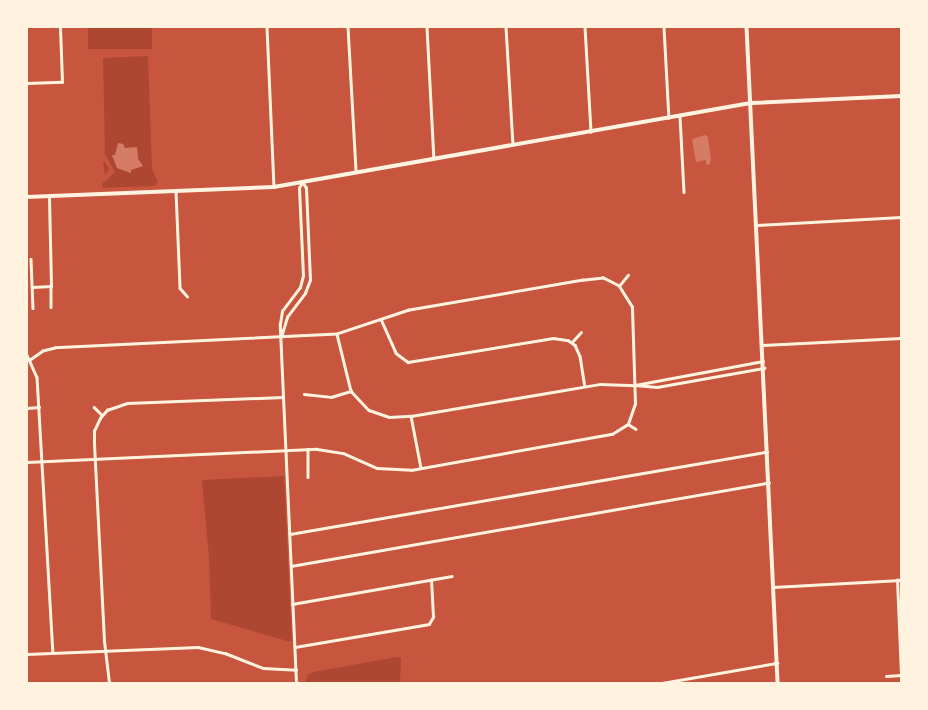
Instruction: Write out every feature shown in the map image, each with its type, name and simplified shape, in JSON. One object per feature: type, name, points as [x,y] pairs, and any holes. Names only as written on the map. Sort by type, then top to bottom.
[{"type":"main road","points":[[748,27],[778,683]]},
{"type":"main road","points":[[27,197],[274,187],[669,119],[752,103],[901,96]]},
{"type":"street","points":[[27,83],[62,82],[60,27]]},
{"type":"street","points":[[267,27],[274,187]]},
{"type":"street","points":[[348,27],[356,173]]},
{"type":"street","points":[[427,27],[434,159]]},
{"type":"street","points":[[506,27],[513,146]]},
{"type":"street","points":[[585,27],[592,132]]},
{"type":"street","points":[[664,27],[669,119]]},
{"type":"street","points":[[680,116],[684,192]]},
{"type":"street","points":[[281,338],[287,317],[305,293],[310,280],[306,188],[302,182],[299,188],[303,276],[300,287],[281,315],[281,338],[283,397],[287,450],[296,683]]},
{"type":"street","points":[[176,191],[180,288],[187,296]]},
{"type":"street","points":[[49,196],[51,307]]},
{"type":"street","points":[[757,225],[901,217]]},
{"type":"street","points":[[31,258],[33,308]]},
{"type":"street","points":[[619,286],[628,275]]},
{"type":"street","points":[[27,462],[42,460],[308,449],[334,451],[387,470],[421,468],[607,436],[618,432],[628,424],[635,404],[632,307],[619,286],[603,278],[583,280],[415,309],[337,334],[281,338],[55,348],[43,351],[30,360]]},
{"type":"street","points":[[32,287],[51,286]]},
{"type":"street","points":[[381,319],[396,353],[408,362],[553,338],[572,342],[580,356],[585,386]]},
{"type":"street","points":[[572,342],[581,332]]},
{"type":"street","points":[[337,334],[351,391],[362,404],[374,413],[389,417],[411,416],[585,386],[635,385],[763,361]]},
{"type":"street","points":[[763,345],[901,338]]},
{"type":"street","points":[[27,355],[36,372],[53,653]]},
{"type":"street","points":[[635,385],[643,388],[657,387],[764,368]]},
{"type":"street","points":[[712,370],[714,377]]},
{"type":"street","points":[[691,374],[691,381]]},
{"type":"street","points":[[304,394],[331,397],[351,391]]},
{"type":"street","points":[[110,683],[106,650],[94,431],[102,415],[112,407],[127,403],[283,397]]},
{"type":"street","points":[[27,408],[39,407]]},
{"type":"street","points":[[94,407],[102,415]]},
{"type":"street","points":[[411,416],[421,468]]},
{"type":"street","points":[[628,424],[636,429]]},
{"type":"street","points":[[308,449],[308,477]]},
{"type":"street","points":[[290,534],[768,452]]},
{"type":"street","points":[[291,566],[769,483]]},
{"type":"street","points":[[292,604],[452,576]]},
{"type":"street","points":[[295,647],[429,624],[433,617],[431,580]]},
{"type":"street","points":[[773,587],[899,580],[901,675],[886,676]]},
{"type":"street","points":[[27,654],[106,650],[205,648],[263,668],[296,670]]},
{"type":"street","points":[[662,683],[777,664]]},
{"type":"shaded area","points":[[88,27],[152,27],[152,49],[88,49]]},
{"type":"shaded area","points":[[148,56],[152,169],[158,182],[155,186],[103,188],[102,184],[115,172],[105,154],[103,58]]},
{"type":"shaded area","points":[[103,162],[105,162],[109,169],[105,175]]},
{"type":"shaded area","points":[[284,476],[292,641],[287,641],[211,619],[209,557],[202,480]]},
{"type":"shaded area","points":[[396,657],[401,658],[400,683],[305,683],[308,675],[314,672]]},
{"type":"building","points":[[705,135],[708,137],[711,159],[710,164],[706,165],[706,160],[696,162],[692,139]]},
{"type":"building","points":[[118,143],[123,144],[125,148],[137,147],[138,159],[143,166],[131,170],[131,173],[117,168],[112,155],[115,155]]}]
